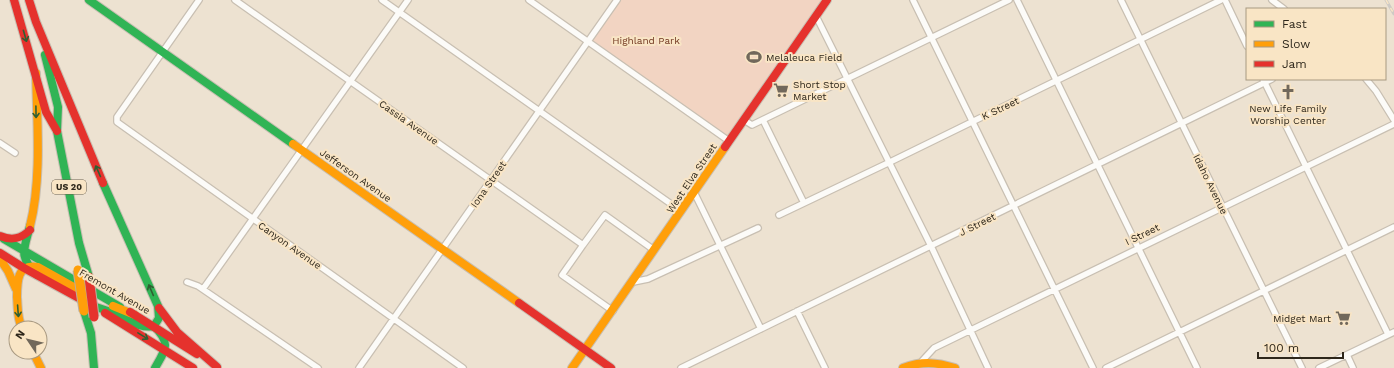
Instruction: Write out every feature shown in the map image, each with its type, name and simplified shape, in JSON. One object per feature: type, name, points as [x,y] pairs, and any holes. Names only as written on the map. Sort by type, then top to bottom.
[{"type":"main road","name":"US 20","points":[[14,0],[46,112],[57,131]]},
{"type":"main road","name":"US 20","points":[[29,0],[58,107],[57,131],[80,243],[89,277],[94,317],[91,333]]},
{"type":"main road","name":"Jefferson Avenue","points":[[88,0],[611,368]]},
{"type":"main road","name":"West Elva Street","points":[[572,368],[613,311],[827,0]]},
{"type":"main road","points":[[36,22],[86,143],[158,306],[177,332],[218,368]]},
{"type":"main road","points":[[18,320],[16,292],[18,279],[26,267],[24,251],[30,230],[35,194],[37,157],[36,73]]},
{"type":"main road","points":[[0,236],[6,240],[17,240],[30,230]]},
{"type":"main road","name":"Fremont Avenue","points":[[0,236],[154,326],[218,368]]},
{"type":"main road","name":"US 20","points":[[80,243],[78,270],[87,308],[94,368]]},
{"type":"main road","points":[[0,253],[26,267],[87,308],[166,350],[193,368]]},
{"type":"main road","points":[[0,259],[8,271],[16,292]]},
{"type":"main road","points":[[26,267],[38,267],[69,286],[102,302],[135,315]]},
{"type":"main road","points":[[87,308],[116,314],[134,324],[150,327],[154,326],[158,322],[158,306]]},
{"type":"main road","points":[[154,326],[165,338],[166,344],[166,350],[155,368]]},
{"type":"main road","points":[[922,361],[940,363],[955,368]]},
{"type":"main road","name":"I Street","points":[[903,368],[922,361]]},
{"type":"street","points":[[162,52],[199,0]]},
{"type":"street","name":"Cassia Avenue","points":[[235,0],[583,245]]},
{"type":"street","points":[[382,0],[681,211]]},
{"type":"street","points":[[203,290],[408,0]]},
{"type":"street","points":[[529,0],[729,141]]},
{"type":"street","name":"Iona Street","points":[[359,368],[617,0]]},
{"type":"street","points":[[913,0],[1093,368]]},
{"type":"street","points":[[744,120],[752,125],[1009,0]]},
{"type":"street","points":[[1017,0],[1197,368]]},
{"type":"street","name":"Idaho Avenue","points":[[1121,0],[1302,368]]},
{"type":"street","name":"K Street","points":[[779,215],[1221,0]]},
{"type":"street","points":[[1225,0],[1246,44]]},
{"type":"street","points":[[1272,0],[1283,8]]},
{"type":"street","points":[[816,16],[888,163],[931,246],[988,368]]},
{"type":"street","name":"Canyon Avenue","points":[[162,52],[117,117],[117,122],[463,368]]},
{"type":"street","points":[[1367,80],[1381,97],[1394,120]]},
{"type":"street","points":[[1264,81],[1347,250],[1391,333],[1319,368]]},
{"type":"street","name":"J Street","points":[[681,368],[1181,124],[1264,81]]},
{"type":"street","points":[[763,120],[804,203]]},
{"type":"street","name":"I Street","points":[[922,361],[934,348],[1394,124]]},
{"type":"street","points":[[0,143],[15,153]]},
{"type":"street","points":[[694,192],[761,329]]},
{"type":"street","points":[[613,311],[562,275],[605,215],[654,250]]},
{"type":"street","points":[[1106,368],[1264,292],[1394,227]]},
{"type":"street","points":[[633,282],[648,279],[758,228]]},
{"type":"street","points":[[187,282],[203,290],[318,368]]},
{"type":"street","points":[[797,311],[825,368]]},
{"type":"street","points":[[1347,355],[1353,368]]},
{"type":"green space","name":"Highland Park","points":[[617,0],[827,0],[729,141],[588,42]]},
{"type":"railway","points":[[1386,0],[1394,14]]},
{"type":"traffic: fast","points":[[89,0],[293,144]]},
{"type":"traffic: fast","points":[[45,55],[58,107],[57,131],[79,243],[89,277]]},
{"type":"traffic: fast","points":[[90,305],[109,311],[143,326],[154,326],[159,318],[158,306],[103,183]]},
{"type":"traffic: fast","points":[[30,226],[24,252],[27,263],[37,275]]},
{"type":"traffic: fast","points":[[4,239],[120,307]]},
{"type":"traffic: fast","points":[[84,311],[91,333],[94,368]]},
{"type":"traffic: fast","points":[[154,326],[165,342],[164,351],[155,368]]},
{"type":"traffic: slow","points":[[30,226],[34,208],[38,150],[36,73]]},
{"type":"traffic: slow","points":[[293,144],[519,303]]},
{"type":"traffic: slow","points":[[572,368],[725,147]]},
{"type":"traffic: slow","points":[[0,259],[8,271],[16,289]]},
{"type":"traffic: slow","points":[[19,320],[17,285],[22,271],[26,268],[38,267],[88,295]]},
{"type":"traffic: slow","points":[[78,270],[84,311]]},
{"type":"traffic: slow","points":[[113,306],[135,315]]},
{"type":"traffic: slow","points":[[37,360],[41,368]]},
{"type":"traffic: slow","points":[[903,368],[923,363],[942,364],[955,368]]},
{"type":"traffic: jam","points":[[14,0],[46,112],[57,131]]},
{"type":"traffic: jam","points":[[29,0],[36,22],[103,183]]},
{"type":"traffic: jam","points":[[725,147],[827,0]]},
{"type":"traffic: jam","points":[[0,236],[12,239],[20,237],[30,230]]},
{"type":"traffic: jam","points":[[0,253],[86,302]]},
{"type":"traffic: jam","points":[[89,277],[94,317]]},
{"type":"traffic: jam","points":[[519,303],[611,368]]},
{"type":"traffic: jam","points":[[159,308],[177,332],[217,367]]},
{"type":"traffic: jam","points":[[130,312],[197,354]]},
{"type":"traffic: jam","points":[[105,313],[193,368]]},
{"type":"place","name":"Melaleuca Field","points":[[754,57]]},
{"type":"place","name":"Short Stop Market","points":[[781,90]]},
{"type":"place","name":"New Life Family Worship Center","points":[[1288,92]]},
{"type":"place","name":"Midget Mart","points":[[1343,318]]}]
